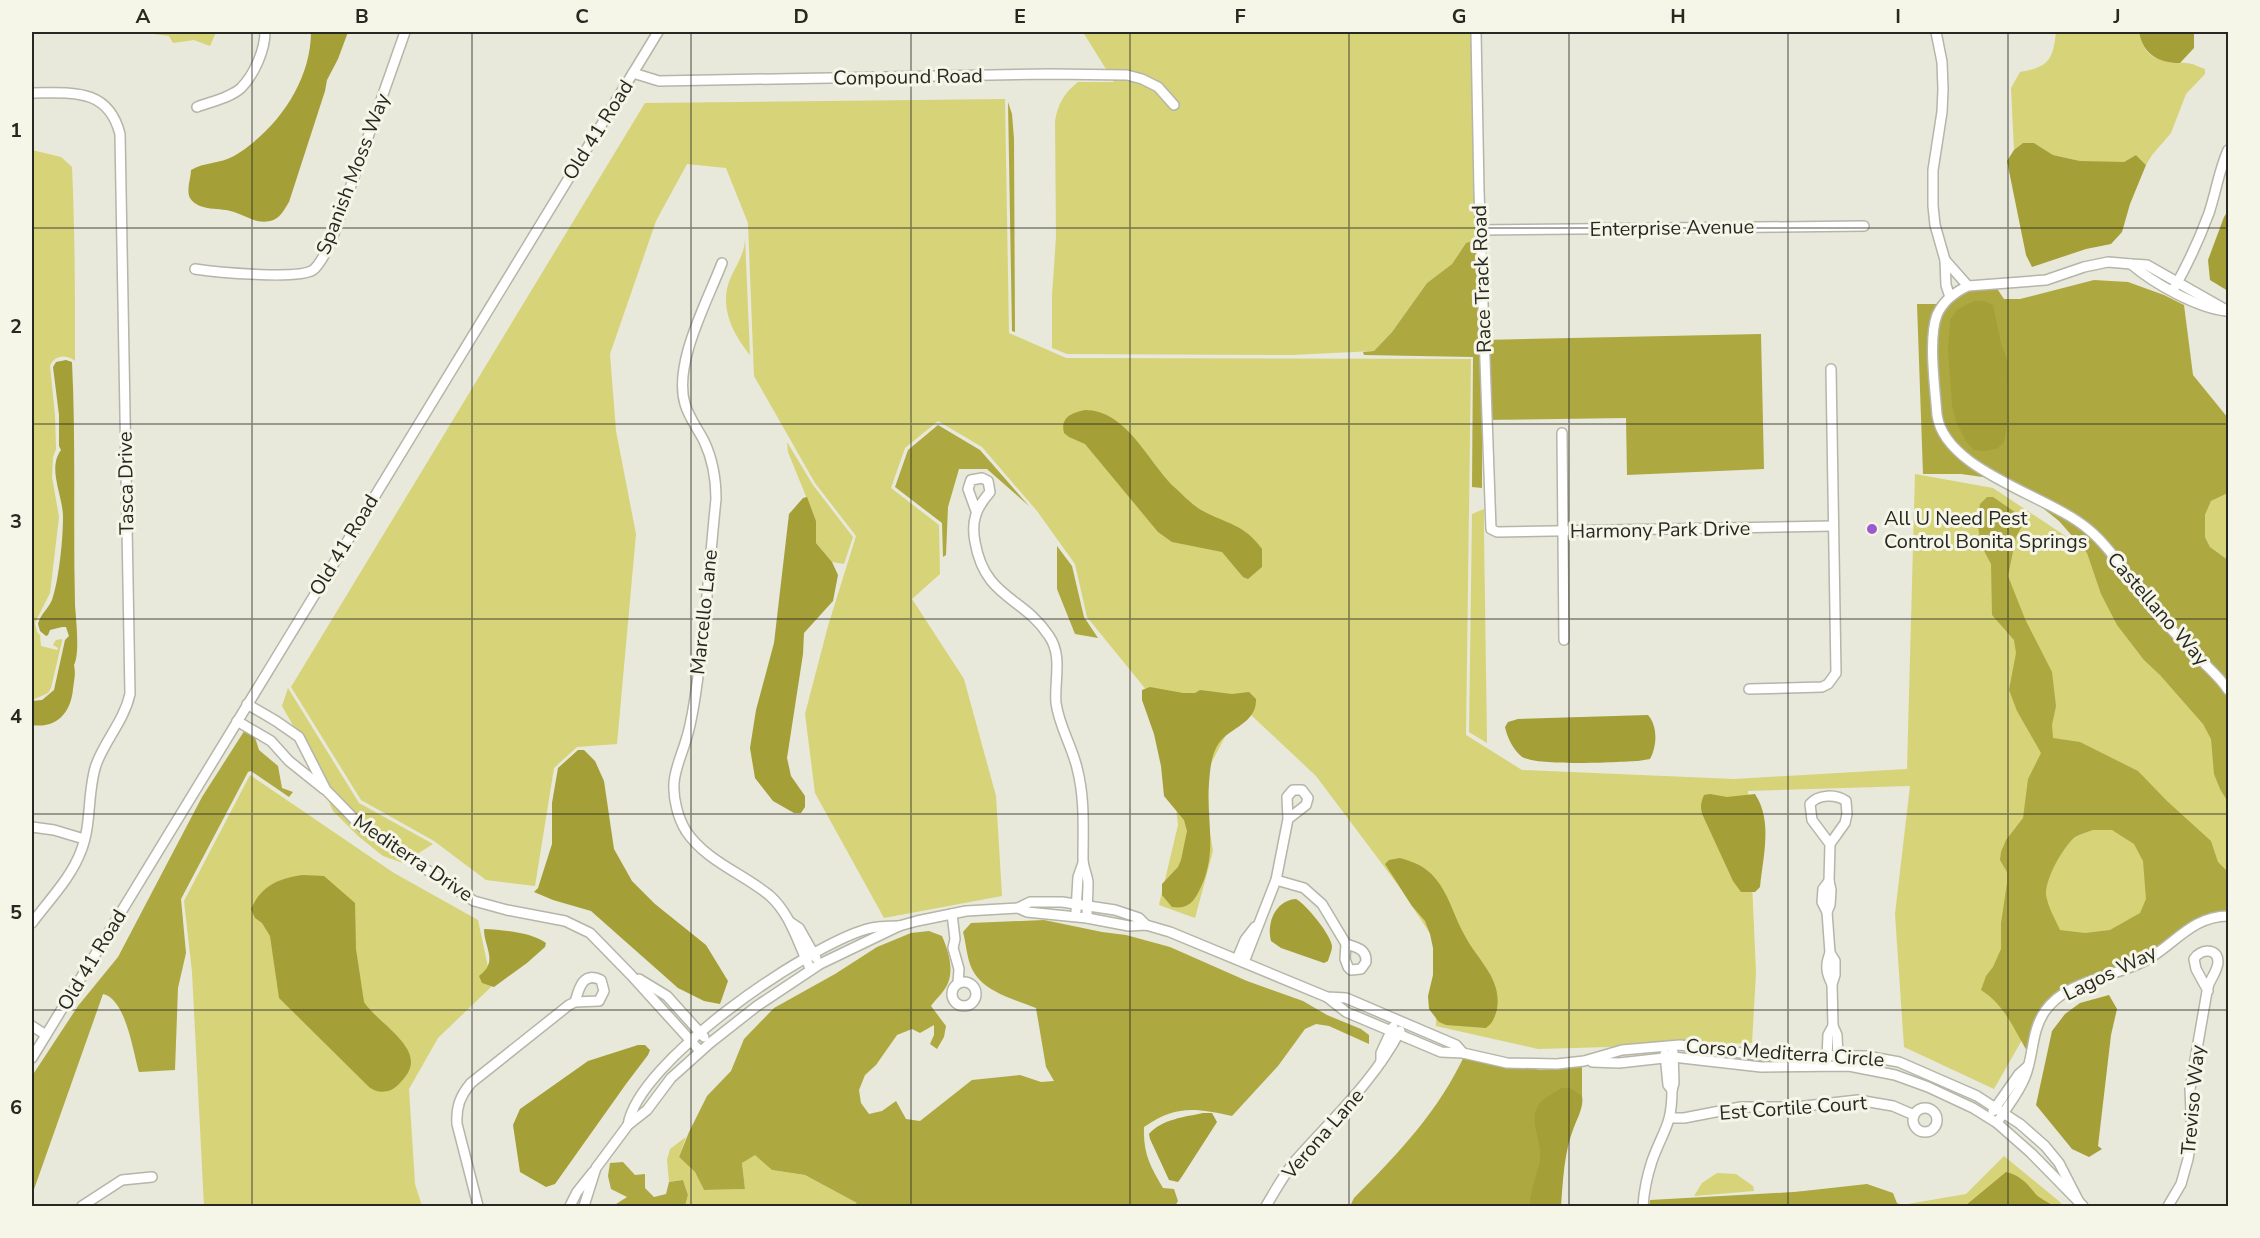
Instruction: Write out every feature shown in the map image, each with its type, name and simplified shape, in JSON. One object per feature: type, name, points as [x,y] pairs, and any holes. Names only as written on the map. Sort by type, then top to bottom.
[{"type":"street","points":[[196,107],[223,98],[240,88],[262,51],[265,32]]},
{"type":"street","name":"Spanish Moss Way","points":[[195,268],[220,273],[297,273],[312,270],[322,259],[331,242],[405,32]]},
{"type":"street","name":"Old 41 Road","points":[[33,1053],[658,32]]},
{"type":"street","name":"Race Track Road","points":[[1476,32],[1490,527]]},
{"type":"street","points":[[1936,32],[1942,62],[1943,89],[1942,112],[1933,170],[1933,206],[1935,225],[1945,260],[1946,285],[1950,297]]},
{"type":"street","name":"Compound Road","points":[[633,73],[659,81],[1050,74],[1127,75],[1158,87],[1174,105]]},
{"type":"street","name":"Tasca Drive","points":[[32,93],[64,93],[97,98],[115,118],[121,144],[130,694],[119,724],[97,763],[82,850],[72,868],[32,923]]},
{"type":"street","points":[[2175,286],[2210,211],[2216,184],[2229,150]]},
{"type":"street","name":"Enterprise Avenue","points":[[1480,230],[1864,226]]},
{"type":"street","points":[[1945,260],[1968,286]]},
{"type":"street","name":"Castellano Way","points":[[2229,311],[2211,310],[2199,306],[2175,286],[2141,273],[2131,264],[2108,262],[2084,267],[2046,280],[1968,286],[1950,297],[1937,313],[1933,329],[1936,415],[1938,428],[1947,440],[1958,453],[1976,466],[2088,529],[2154,610],[2229,690]]},
{"type":"street","name":"Marcello Lane","points":[[722,263],[689,347],[683,370],[684,402],[711,456],[715,470],[716,499],[695,696],[686,741],[676,772],[674,792],[682,823],[694,841],[708,854],[769,895],[790,921],[799,928],[809,956],[811,970]]},
{"type":"street","points":[[1749,689],[1822,687],[1828,684],[1836,673],[1831,369]]},
{"type":"street","points":[[1562,433],[1564,640]]},
{"type":"street","points":[[976,512],[973,521],[974,537],[978,559],[986,576],[999,590],[1036,620],[1050,637],[1057,656],[1056,700],[1059,717],[1077,767],[1083,797],[1083,863],[1088,879],[1087,918]]},
{"type":"street","name":"Harmony Park Drive","points":[[1490,527],[1497,532],[1563,532],[1833,526]]},
{"type":"street","name":"Mediterra Drive","points":[[247,705],[299,737],[326,790]]},
{"type":"street","name":"Mediterra Drive","points":[[237,721],[271,741],[289,761],[326,790],[362,827],[466,897],[489,906],[549,917],[580,927],[590,933],[700,1051]]},
{"type":"street","points":[[1827,1066],[1837,1035],[1833,1026],[1832,984],[1827,975],[1830,953],[1827,912],[1832,890],[1828,881],[1830,844],[1845,823],[1847,807],[1842,798],[1820,797],[1810,804],[1810,812],[1816,828],[1830,844]]},
{"type":"street","points":[[1240,961],[1259,923],[1276,880],[1288,819]]},
{"type":"street","points":[[32,827],[84,838]]},
{"type":"street","points":[[1076,917],[1078,877],[1083,863]]},
{"type":"street","points":[[1276,880],[1296,885],[1314,895],[1346,944]]},
{"type":"street","name":"Corso Mediterra Circle","points":[[628,1125],[630,1113],[637,1101],[667,1065],[692,1041],[737,1002],[809,956],[866,929],[880,926],[899,926],[952,914],[1018,908],[1030,902],[1076,904],[1128,913],[1146,925],[1170,932],[1327,997],[1346,1012],[1441,1052],[1462,1053],[1494,1061],[1524,1064],[1584,1061],[1619,1063],[1669,1058],[1761,1067],[1838,1066],[1864,1068],[1895,1075],[1928,1087],[1973,1108],[1993,1121],[2031,1153],[2080,1203]]},
{"type":"street","name":"Corso Mediterra Circle","points":[[1018,908],[1028,912],[1087,918],[1129,926],[1146,925]]},
{"type":"street","points":[[952,914],[954,948],[959,969],[958,983],[953,989],[952,996],[956,1004],[965,1006],[973,1002],[976,995],[974,987],[969,983],[955,939]]},
{"type":"street","name":"Lagos Way","points":[[1993,1121],[2025,1077],[2036,1031],[2045,1011],[2066,992],[2150,958],[2179,934],[2200,921],[2229,915]]},
{"type":"street","name":"Corso Mediterra Circle","points":[[584,1206],[596,1168],[628,1125],[647,1110],[671,1078],[700,1051],[773,993],[820,964],[899,926]]},
{"type":"street","name":"Marcello Lane","points":[[809,956],[820,964]]},
{"type":"street","name":"Mediterra Drive","points":[[631,975],[666,996],[710,1043]]},
{"type":"street","points":[[958,983],[969,983]]},
{"type":"street","name":"Treviso Way","points":[[2168,1206],[2185,1173],[2190,1153],[2192,1134],[2190,1089],[2208,991]]},
{"type":"street","name":"Corso Mediterra Circle","points":[[1327,997],[1346,998],[1456,1045],[1462,1053]]},
{"type":"street","points":[[478,1206],[457,1124],[460,1099],[471,1083],[575,1002]]},
{"type":"street","name":"Verona Lane","points":[[1266,1206],[1295,1162],[1362,1089],[1387,1056],[1401,1021]]},
{"type":"street","points":[[32,1026],[46,1035]]},
{"type":"street","points":[[1643,1206],[1645,1186],[1652,1161],[1670,1118],[1672,1090],[1668,1085],[1668,1045]]},
{"type":"street","name":"Corso Mediterra Circle","points":[[1584,1061],[1622,1050],[1668,1045],[1698,1046],[1757,1055],[1866,1056],[1899,1062],[1952,1084],[2000,1109],[2045,1146],[2067,1176],[2080,1203]]},
{"type":"street","points":[[1832,1055],[1838,1066]]},
{"type":"street","name":"Est Cortile Court","points":[[1670,1118],[1684,1118],[1741,1107],[1796,1107],[1858,1100],[1883,1104],[1914,1115]]},
{"type":"street","points":[[570,1206],[581,1185],[596,1168]]},
{"type":"street","points":[[82,1206],[122,1180],[152,1177]]},
{"type":"shaded area","points":[[139,32],[216,32],[210,46],[194,40],[173,43],[169,36]]},
{"type":"shaded area","points":[[311,32],[348,32],[327,80],[289,202],[283,211],[273,220],[265,222],[234,212],[204,207],[194,202],[188,192],[191,170],[229,159],[249,146],[277,119],[298,87],[305,69]]},
{"type":"shaded area","points":[[1083,32],[1476,32],[1478,239],[1466,243],[1452,264],[1427,283],[1392,332],[1374,351],[1292,355],[1067,354],[1052,348],[1052,296],[1056,237],[1056,115],[1065,95],[1078,82],[1114,82]]},
{"type":"shaded area","points":[[2056,32],[2139,32],[2145,49],[2155,58],[2191,64],[2205,69],[2205,74],[2186,94],[2171,133],[2146,165],[2136,155],[2124,162],[2080,161],[2053,155],[2034,143],[2023,143],[2014,150],[2011,88],[2020,72],[2037,68],[2048,61]]},
{"type":"shaded area","points":[[2139,32],[2194,32],[2194,48],[2180,63],[2158,59],[2144,46]]},
{"type":"shaded area","points":[[1005,99],[1009,333],[1066,358],[1471,359],[1466,735],[1522,770],[1734,779],[1907,769],[1915,474],[1993,488],[2088,551],[2228,756],[2228,903],[2062,970],[1994,1089],[1904,1047],[1895,914],[1910,786],[1748,791],[1756,973],[1752,1043],[1538,1049],[1436,1026],[1435,941],[1398,885],[1316,776],[1249,713],[1230,727],[1202,781],[1213,851],[1195,918],[1159,905],[1178,825],[1165,713],[1087,617],[1075,564],[1037,511],[982,447],[938,421],[905,448],[891,488],[939,525],[940,574],[912,599],[964,679],[996,796],[1002,896],[884,918],[815,793],[805,714],[828,626],[856,536],[815,483],[754,376],[748,223],[726,168],[687,164],[656,221],[610,354],[616,431],[636,534],[617,744],[577,747],[554,768],[535,886],[486,880],[434,841],[361,800],[291,687],[645,103]]},
{"type":"shaded area","points":[[1008,102],[1012,114],[1014,139],[1015,332],[1012,331]]},
{"type":"shaded area","points":[[2023,143],[2034,143],[2053,155],[2080,161],[2124,162],[2136,155],[2146,165],[2130,204],[2122,232],[2111,244],[2086,249],[2032,267],[2026,255],[2007,161],[2014,150]]},
{"type":"shaded area","points":[[32,150],[61,157],[72,167],[75,288],[75,361],[68,357],[61,357],[54,360],[50,366],[56,449],[53,457],[52,477],[59,517],[50,593],[35,623],[40,635],[41,646],[57,650],[58,648],[53,645],[56,640],[62,639],[62,641],[51,688],[48,693],[35,699],[32,697]]},
{"type":"shaded area","points":[[2228,211],[2228,291],[2210,280],[2208,260]]},
{"type":"shaded area","points":[[745,238],[750,355],[733,328],[726,298],[727,287],[742,254]]},
{"type":"shaded area","points":[[1478,239],[1482,340],[1761,334],[1764,469],[1627,475],[1626,418],[1482,420],[1482,488],[1472,487],[1473,357],[1364,355],[1363,352],[1374,351],[1392,332],[1427,283],[1452,264],[1466,243]]},
{"type":"shaded area","points":[[2094,280],[2128,282],[2184,305],[2193,375],[2228,418],[2228,493],[2211,501],[2205,515],[2205,537],[2210,547],[2228,560],[2228,802],[2214,774],[2211,739],[2203,724],[2144,660],[2117,625],[2101,594],[2087,553],[2059,521],[2039,505],[1997,479],[1961,474],[1923,474],[1917,304],[1945,304],[1968,288],[1994,284],[2004,299],[2020,299]]},
{"type":"shaded area","points":[[1974,301],[1984,301],[1993,305],[2001,344],[2008,362],[2007,424],[2004,442],[1997,449],[1984,451],[1974,450],[1966,441],[1956,422],[1952,405],[1948,350],[1950,320],[1957,310]]},
{"type":"shaded area","points":[[66,360],[72,362],[73,392],[74,575],[77,627],[75,677],[72,697],[66,712],[55,721],[41,726],[32,725],[32,701],[42,700],[54,690],[65,640],[69,636],[66,627],[62,627],[50,630],[46,636],[40,631],[38,624],[52,600],[57,582],[61,548],[63,517],[55,465],[61,450],[53,367],[56,362]]},
{"type":"shaded area","points":[[1085,410],[1099,412],[1124,427],[1163,475],[1190,502],[1249,534],[1262,549],[1262,567],[1248,579],[1243,577],[1222,552],[1172,542],[1158,532],[1085,444],[1064,433],[1065,419]]},
{"type":"shaded area","points":[[938,425],[980,450],[1029,506],[987,469],[959,469],[948,507],[946,555],[943,557],[942,523],[895,487],[908,450]]},
{"type":"shaded area","points":[[787,442],[813,485],[853,537],[844,564],[832,562],[816,543],[816,521],[788,452]]},
{"type":"shaded area","points":[[2228,493],[2228,560],[2210,547],[2205,537],[2205,515],[2211,501]]},
{"type":"shaded area","points":[[807,497],[816,521],[816,543],[832,562],[838,575],[833,601],[804,633],[803,654],[787,758],[791,776],[805,796],[805,807],[801,813],[794,813],[773,801],[755,778],[750,748],[756,710],[774,643],[789,514],[803,498]]},
{"type":"shaded area","points":[[1987,497],[1993,497],[2022,517],[2023,524],[2016,537],[2008,576],[2025,619],[2052,672],[2056,706],[2052,725],[2053,738],[2080,742],[2138,771],[2211,841],[2218,862],[2228,872],[2228,915],[2198,928],[2182,939],[2060,1001],[2047,1013],[2033,1060],[2005,1013],[1981,990],[2001,949],[2001,923],[2007,872],[2000,860],[2001,852],[2006,840],[2023,818],[2028,779],[2041,753],[2017,711],[2009,690],[2016,653],[2014,640],[1992,615],[1991,564],[1981,545],[1977,521],[1980,504]],"holes":[[[2093,830],[2112,830],[2134,844],[2143,861],[2146,899],[2140,913],[2110,930],[2085,933],[2060,930],[2046,895],[2048,881],[2056,864],[2065,848],[2075,837]]]},
{"type":"shaded area","points":[[1484,509],[1487,743],[1469,732],[1472,514]]},
{"type":"shaded area","points":[[1057,546],[1072,566],[1084,617],[1098,638],[1075,634],[1057,589]]},
{"type":"shaded area","points":[[1150,687],[1183,693],[1195,693],[1200,690],[1232,694],[1249,692],[1256,699],[1252,714],[1219,743],[1214,752],[1209,783],[1210,852],[1208,865],[1196,897],[1188,905],[1181,907],[1172,907],[1162,895],[1162,884],[1178,867],[1181,860],[1187,831],[1184,820],[1164,796],[1161,766],[1154,734],[1142,700],[1142,690]]},
{"type":"shaded area","points":[[288,688],[359,803],[433,844],[403,863],[383,856],[358,836],[333,811],[302,741],[282,706]]},
{"type":"shaded area","points":[[1648,715],[1654,725],[1654,749],[1650,759],[1638,761],[1576,763],[1541,762],[1529,759],[1521,756],[1515,750],[1505,727],[1508,722],[1518,719]]},
{"type":"shaded area","points":[[250,722],[259,750],[278,766],[282,788],[293,792],[289,797],[251,771],[248,772],[181,899],[186,953],[178,988],[175,1070],[139,1072],[123,1016],[111,998],[103,994],[32,1195],[32,1076],[78,1006],[118,957],[202,797]]},
{"type":"shaded area","points":[[578,750],[584,750],[595,761],[604,781],[614,849],[632,881],[655,904],[706,945],[728,981],[720,1004],[704,1001],[678,988],[591,911],[534,892],[538,888],[552,844],[552,803],[558,768]]},
{"type":"shaded area","points":[[250,775],[394,873],[478,920],[492,986],[438,1038],[409,1089],[415,1184],[422,1206],[204,1206],[192,972],[184,901]]},
{"type":"shaded area","points":[[1755,794],[1761,805],[1765,839],[1760,887],[1755,892],[1741,892],[1733,881],[1704,818],[1701,810],[1702,801],[1704,795],[1727,797]]},
{"type":"shaded area","points":[[1400,858],[1423,867],[1440,884],[1470,945],[1488,970],[1498,998],[1493,1020],[1486,1028],[1446,1025],[1439,1022],[1429,1009],[1428,996],[1433,975],[1433,948],[1430,934],[1425,921],[1412,906],[1385,864],[1389,860]]},
{"type":"shaded area","points":[[303,875],[324,876],[355,903],[356,949],[364,1002],[398,1037],[410,1057],[410,1067],[405,1077],[391,1090],[379,1092],[369,1087],[279,998],[270,936],[262,923],[255,918],[251,909],[260,894],[272,884],[286,878]]},
{"type":"shaded area","points":[[1296,899],[1317,920],[1331,941],[1331,952],[1328,961],[1324,963],[1281,948],[1271,941],[1270,927],[1274,914],[1283,903]]},
{"type":"shaded area","points":[[1044,920],[1126,935],[1170,947],[1247,981],[1303,1001],[1327,1015],[1361,1029],[1369,1035],[1369,1044],[1329,1026],[1316,1024],[1305,1029],[1278,1066],[1232,1116],[1186,1110],[1166,1115],[1144,1127],[1148,1159],[1163,1188],[1174,1189],[1178,1201],[1175,1206],[851,1206],[857,1203],[805,1175],[772,1170],[755,1155],[742,1163],[745,1189],[704,1190],[695,1172],[679,1157],[707,1096],[731,1071],[744,1039],[774,1008],[835,974],[877,947],[911,933],[929,931],[942,936],[950,959],[948,983],[931,1006],[946,1026],[944,1037],[937,1049],[930,1044],[934,1035],[934,1025],[920,1033],[912,1029],[897,1035],[876,1065],[865,1075],[859,1090],[861,1103],[869,1114],[882,1111],[896,1101],[906,1119],[920,1121],[972,1080],[1020,1075],[1041,1082],[1054,1081],[1046,1067],[1036,1008],[1000,994],[977,977],[969,961],[963,932],[971,923]]},
{"type":"shaded area","points":[[484,929],[533,936],[546,943],[545,947],[494,987],[482,983],[479,976],[485,970],[489,960]]},
{"type":"shaded area","points":[[2109,995],[2117,1009],[2111,1035],[2098,1146],[2102,1149],[2089,1157],[2072,1149],[2036,1105],[2052,1031],[2065,1014],[2080,1003]]},
{"type":"shaded area","points":[[638,1045],[645,1045],[650,1050],[648,1055],[555,1184],[546,1187],[520,1172],[513,1125],[520,1109],[588,1061]]},
{"type":"shaded area","points":[[1466,1052],[1490,1060],[1540,1070],[1582,1067],[1582,1101],[1566,1144],[1560,1206],[1350,1206],[1354,1198],[1402,1148],[1431,1112],[1456,1073]]},
{"type":"shaded area","points":[[1562,1088],[1570,1088],[1582,1096],[1582,1100],[1566,1156],[1561,1206],[1530,1206],[1540,1160],[1535,1114],[1542,1101]]},
{"type":"shaded area","points":[[1212,1113],[1217,1122],[1178,1182],[1169,1180],[1149,1134],[1167,1122]]},
{"type":"shaded area","points":[[686,1137],[679,1157],[695,1172],[704,1190],[745,1189],[742,1163],[755,1154],[772,1170],[805,1175],[857,1203],[851,1206],[685,1206],[688,1195],[683,1180],[669,1182],[667,1160],[670,1149]]},
{"type":"shaded area","points":[[2004,1156],[2063,1206],[1659,1206],[1660,1203],[1864,1186],[1902,1205],[1966,1194]]},
{"type":"shaded area","points":[[623,1162],[635,1175],[645,1174],[645,1188],[654,1197],[666,1194],[669,1182],[683,1180],[688,1195],[685,1206],[613,1206],[627,1197],[611,1189],[608,1176],[610,1163]]},
{"type":"shaded area","points":[[2006,1172],[2022,1179],[2038,1196],[2054,1206],[1965,1206]]},
{"type":"shaded area","points":[[1717,1173],[1736,1174],[1753,1186],[1754,1191],[1694,1196],[1702,1183]]},
{"type":"shaded area","points":[[1867,1184],[1893,1193],[1898,1206],[1649,1206],[1650,1200],[1795,1192]]},
{"type":"place","name":"All U Need Pest Control Bonita Springs","points":[[1872,529]]}]
